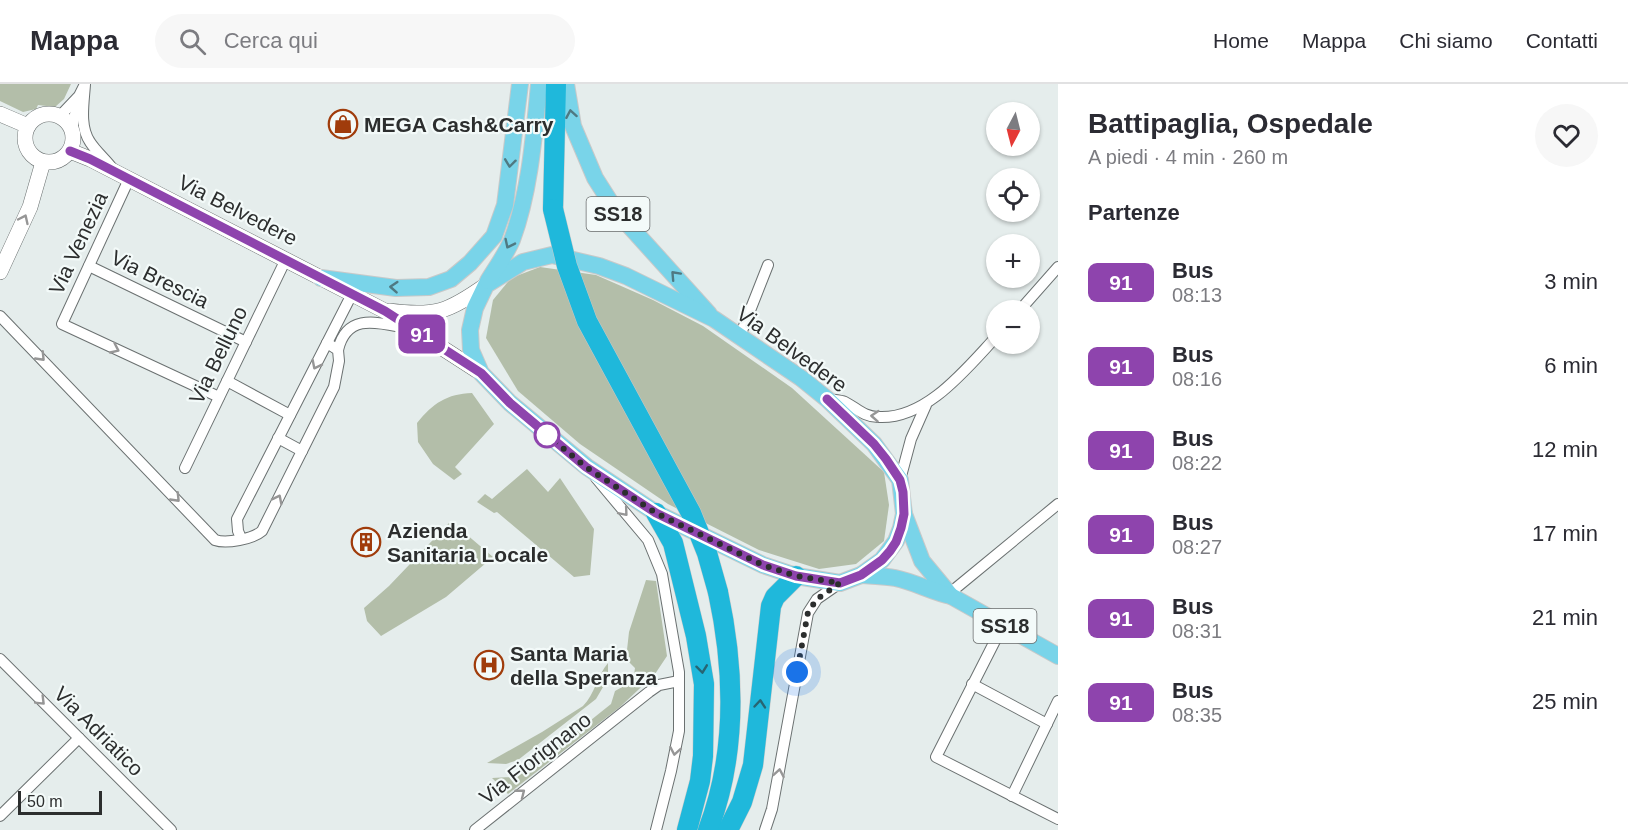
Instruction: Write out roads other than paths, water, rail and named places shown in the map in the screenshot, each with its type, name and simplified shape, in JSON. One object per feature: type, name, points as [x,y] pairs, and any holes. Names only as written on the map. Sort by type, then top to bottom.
[{"type":"highway","points":[[556,84],[553,209],[567,266],[587,321],[691,513],[707,553],[718,592],[730,659],[731,721],[723,776],[708,830]]},
{"type":"highway","points":[[656,513],[673,543],[696,636],[704,684],[703,756],[700,781],[687,830]]},
{"type":"highway","points":[[728,830],[742,802],[753,765],[771,606],[775,597],[796,576]]},
{"type":"main road","points":[[321,278],[396,288],[429,287],[451,279],[470,263],[494,236],[505,205],[520,84]]},
{"type":"main road","name":"SS18","points":[[486,285],[511,243],[523,207],[535,130],[539,84]]},
{"type":"main road","name":"SS18","points":[[566,84],[573,126],[595,178],[616,211],[714,319]]},
{"type":"main road","points":[[0,114],[28,126]]},
{"type":"main road","points":[[41,115],[60,116],[72,130],[73,144],[70,151],[58,161],[43,162],[36,159],[25,140],[28,126],[41,115]]},
{"type":"main road","name":"Via Belvedere","points":[[70,151],[385,311],[481,373],[510,403],[586,467],[656,513],[763,565],[796,576],[840,583],[861,575],[882,560],[896,542],[904,514],[900,480],[874,444],[827,399],[801,378],[740,336],[714,319],[626,276],[599,266],[552,255],[523,262],[463,301],[440,311],[418,315],[385,311]]},
{"type":"main road","points":[[0,272],[30,207],[43,162]]},
{"type":"main road","name":"Via Belvedere","points":[[481,373],[471,350],[470,330],[475,308],[486,285]]},
{"type":"main road","name":"SS18","points":[[904,514],[922,561],[951,596]]},
{"type":"main road","name":"SS18","points":[[861,575],[895,578],[932,592],[951,596],[1058,656]]},
{"type":"street","points":[[72,130],[79,96],[85,84]]},
{"type":"street","points":[[85,84],[85,131],[88,140],[106,158],[115,172]]},
{"type":"street","points":[[60,116],[79,96]]},
{"type":"street","name":"Via Venezia","points":[[129,179],[63,324],[219,397]]},
{"type":"street","name":"Via Belluno","points":[[185,468],[285,259]]},
{"type":"street","points":[[740,336],[768,265]]},
{"type":"street","name":"Via Brescia","points":[[89,266],[246,342]]},
{"type":"street","points":[[1029,300],[1058,267]]},
{"type":"street","points":[[242,538],[238,531],[237,519],[352,294]]},
{"type":"street","points":[[0,315],[215,540],[228,543],[250,538],[262,531],[334,387],[339,362],[339,344],[351,327],[361,323],[376,322],[414,330]]},
{"type":"street","points":[[327,344],[338,350]]},
{"type":"street","points":[[827,399],[843,401],[864,414],[879,418],[904,413],[926,405],[946,389],[986,347]]},
{"type":"street","points":[[227,381],[290,415]]},
{"type":"street","points":[[900,480],[911,439],[926,405]]},
{"type":"street","points":[[278,438],[302,451]]},
{"type":"street","points":[[586,467],[648,540],[662,574],[679,676],[679,730],[656,830]]},
{"type":"street","points":[[951,596],[956,588],[1058,504]]},
{"type":"street","points":[[765,830],[772,809],[808,612],[817,599],[840,583]]},
{"type":"street","points":[[1004,625],[936,757],[1058,819]]},
{"type":"street","name":"Via Adriatico","points":[[0,659],[171,830]]},
{"type":"street","name":"Via Fiorignano","points":[[475,830],[649,692],[679,676]]},
{"type":"street","points":[[972,684],[1047,724]]},
{"type":"street","points":[[1012,796],[1058,701]]},
{"type":"street","points":[[0,816],[79,738]]},
{"type":"place","name":"MEGA Cash&Carry","points":[[343,124]]},
{"type":"place","name":"Azienda Sanitaria Locale","points":[[366,542]]},
{"type":"place","name":"Santa Maria della Speranza","points":[[489,665]]}]
